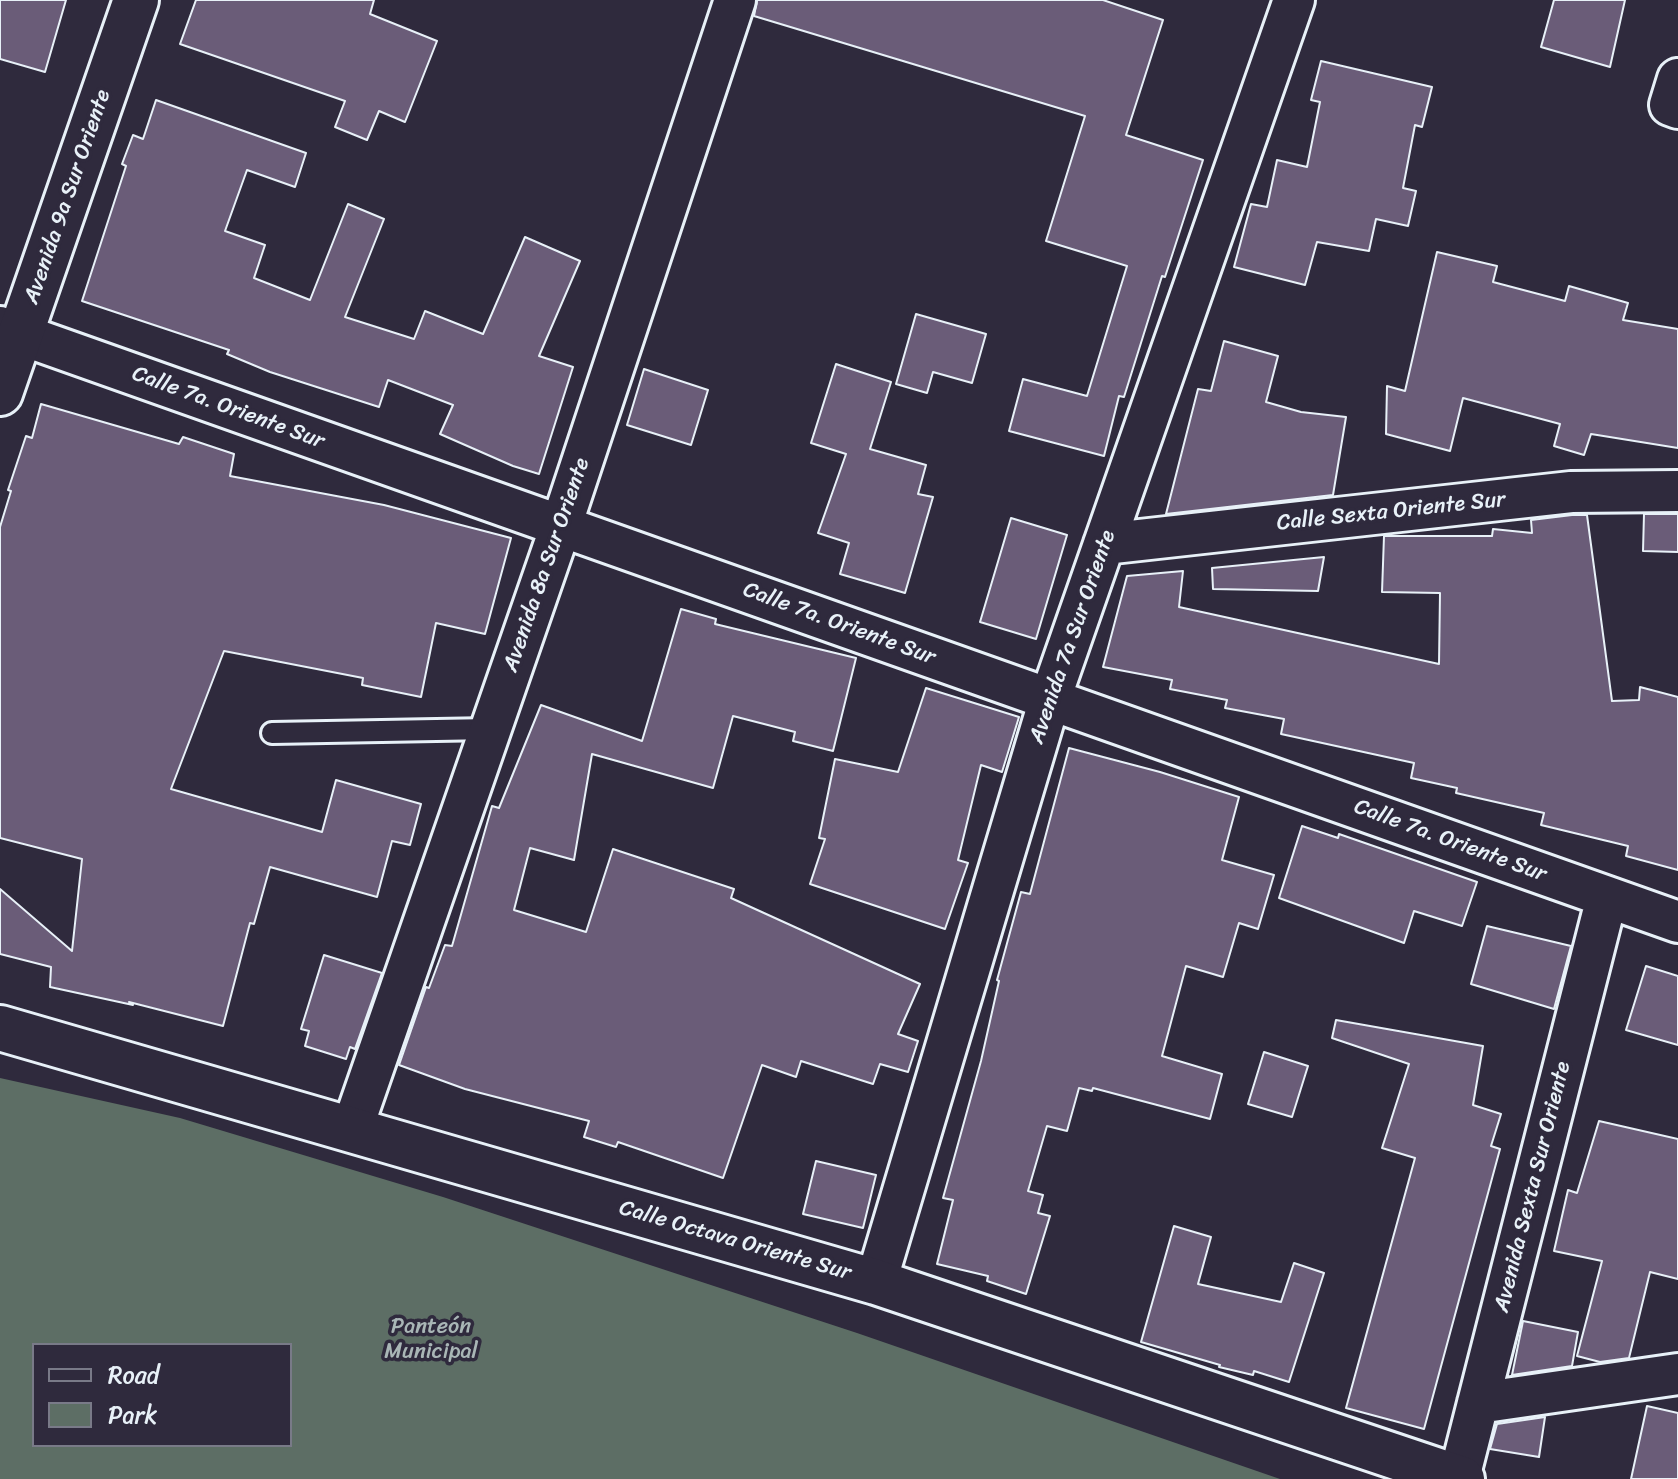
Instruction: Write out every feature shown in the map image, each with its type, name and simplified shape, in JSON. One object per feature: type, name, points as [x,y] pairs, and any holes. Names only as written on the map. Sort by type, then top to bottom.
[{"type":"street","name":"Avenida 9a Sur Oriente","points":[[0,393],[10,330],[136,0]]},
{"type":"street","name":"Avenida 8a Sur Oriente","points":[[352,1129],[561,526],[735,0]]},
{"type":"street","name":"Avenida 7a Sur Oriente","points":[[876,1282],[1050,699],[1294,0]]},
{"type":"street","points":[[1678,79],[1670,105],[1678,108]]},
{"type":"street","name":"Calle 7a. Oriente Sur","points":[[10,330],[1678,922]]},
{"type":"street","name":"Calle Sexta Oriente Sur","points":[[1104,544],[1571,492],[1678,491]]},
{"type":"street","name":"Avenida Sexta Sur Oriente","points":[[1460,1478],[1607,897]]},
{"type":"street","name":"Calle Octava Oriente Sur","points":[[0,1028],[876,1282],[1460,1478]]},
{"type":"street","points":[[1478,1403],[1678,1374]]},
{"type":"lane","points":[[272,733],[491,729]]},
{"type":"green space","name":"Panteón Municipal","points":[[0,1078],[180,1118],[443,1197],[857,1333],[1280,1479],[0,1479]]},
{"type":"building","points":[[0,0],[66,0],[45,72],[0,59]]},
{"type":"building","points":[[196,0],[374,0],[370,14],[437,41],[405,122],[379,111],[367,140],[335,127],[345,101],[180,44]]},
{"type":"building","points":[[757,0],[1103,0],[1163,20],[1126,135],[1203,160],[1124,397],[1119,396],[1104,456],[1009,431],[1023,379],[1087,396],[1127,266],[1046,241],[1085,116],[754,16]]},
{"type":"building","points":[[1554,0],[1625,0],[1610,67],[1541,47]]},
{"type":"building","points":[[1321,61],[1432,87],[1422,127],[1415,125],[1403,188],[1416,191],[1408,226],[1376,219],[1369,251],[1317,242],[1305,285],[1234,267],[1251,204],[1267,207],[1277,160],[1307,167],[1320,102],[1311,100]]},
{"type":"building","points":[[156,100],[306,153],[295,187],[247,170],[225,231],[265,245],[254,278],[310,300],[348,204],[384,219],[345,317],[414,339],[425,311],[483,334],[525,237],[580,261],[539,356],[573,367],[539,474],[440,434],[453,405],[388,380],[379,407],[270,372],[227,354],[229,350],[82,301],[126,166],[122,164],[133,135],[143,139]]},
{"type":"building","points":[[1437,252],[1497,266],[1493,282],[1565,301],[1569,286],[1628,303],[1623,320],[1678,329],[1678,448],[1591,434],[1584,455],[1554,446],[1560,424],[1463,398],[1450,451],[1386,434],[1387,386],[1405,391]]},
{"type":"building","points":[[916,314],[986,334],[972,383],[933,372],[927,393],[896,384]]},
{"type":"building","points":[[1224,341],[1278,356],[1266,402],[1301,412],[1346,417],[1333,495],[1166,514],[1198,389],[1211,391]]},
{"type":"building","points":[[836,364],[891,382],[870,449],[926,465],[918,494],[933,497],[905,593],[840,574],[849,543],[818,533],[846,454],[811,443]]},
{"type":"building","points":[[644,369],[708,390],[691,445],[627,425]]},
{"type":"building","points":[[41,404],[179,444],[183,437],[234,454],[230,476],[384,505],[511,538],[485,634],[436,623],[421,697],[362,685],[363,678],[224,651],[171,789],[322,832],[336,780],[421,804],[410,845],[392,841],[377,897],[270,867],[254,924],[250,923],[223,1026],[129,1002],[133,1005],[50,987],[51,967],[0,954],[0,889],[72,951],[82,859],[0,838],[0,527],[11,491],[8,490],[26,436],[32,438]]},
{"type":"building","points":[[1644,514],[1678,514],[1678,552],[1643,551]]},
{"type":"building","points":[[1587,515],[1612,701],[1639,700],[1640,687],[1678,697],[1678,870],[1626,856],[1628,846],[1541,825],[1544,813],[1456,793],[1457,788],[1411,778],[1414,763],[1281,734],[1284,719],[1225,708],[1227,700],[1170,689],[1172,680],[1103,667],[1127,576],[1183,571],[1179,607],[1439,664],[1440,593],[1382,592],[1384,536],[1492,536],[1493,529],[1532,533],[1531,520]]},
{"type":"building","points":[[1011,518],[1067,535],[1036,639],[980,622]]},
{"type":"building","points":[[1324,557],[1318,591],[1213,589],[1212,568]]},
{"type":"building","points":[[681,609],[716,619],[715,624],[856,658],[833,751],[793,741],[795,732],[733,716],[713,788],[592,754],[574,860],[530,848],[514,910],[586,932],[613,849],[734,889],[731,898],[920,984],[898,1034],[918,1041],[908,1072],[880,1064],[873,1084],[801,1061],[796,1077],[762,1065],[723,1178],[618,1142],[616,1147],[584,1137],[589,1121],[465,1089],[399,1065],[426,987],[429,988],[445,945],[452,946],[492,806],[499,808],[541,705],[642,741]]},
{"type":"building","points":[[926,688],[1019,717],[1002,772],[981,765],[958,860],[968,863],[945,929],[810,884],[825,839],[819,838],[835,759],[898,772]]},
{"type":"building","points":[[1069,748],[1239,797],[1222,860],[1274,875],[1258,929],[1239,923],[1223,977],[1186,966],[1162,1056],[1222,1074],[1210,1119],[1093,1088],[1092,1091],[1079,1088],[1067,1131],[1047,1126],[1028,1191],[1043,1195],[1038,1213],[1050,1216],[1026,1294],[987,1281],[988,1276],[937,1264],[953,1200],[943,1198],[981,1061],[997,980],[1021,892],[1030,894]]},
{"type":"building","points":[[1302,826],[1338,838],[1339,834],[1477,882],[1462,926],[1414,911],[1404,943],[1279,898]]},
{"type":"building","points":[[1487,926],[1571,946],[1554,1009],[1471,984]]},
{"type":"building","points":[[324,955],[382,973],[355,1049],[350,1047],[346,1059],[305,1046],[309,1031],[301,1029]]},
{"type":"building","points":[[1646,966],[1678,976],[1678,1045],[1626,1030]]},
{"type":"building","points":[[1336,1020],[1483,1046],[1473,1105],[1501,1114],[1491,1146],[1500,1149],[1424,1429],[1346,1408],[1415,1158],[1382,1148],[1409,1064],[1332,1038]]},
{"type":"building","points":[[1264,1052],[1308,1066],[1292,1117],[1248,1104]]},
{"type":"building","points":[[1599,1121],[1678,1139],[1678,1279],[1650,1272],[1629,1358],[1600,1362],[1577,1356],[1602,1261],[1554,1251],[1568,1190],[1577,1193]]},
{"type":"building","points":[[816,1161],[876,1175],[863,1228],[803,1214]]},
{"type":"building","points":[[1174,1226],[1211,1237],[1198,1284],[1281,1302],[1294,1263],[1324,1273],[1289,1382],[1254,1371],[1253,1375],[1219,1367],[1141,1342]]},
{"type":"building","points":[[1523,1321],[1578,1332],[1572,1366],[1512,1375]]},
{"type":"building","points":[[1647,1406],[1678,1413],[1678,1479],[1631,1479]]},
{"type":"building","points":[[1545,1417],[1539,1457],[1490,1449],[1497,1424]]}]
